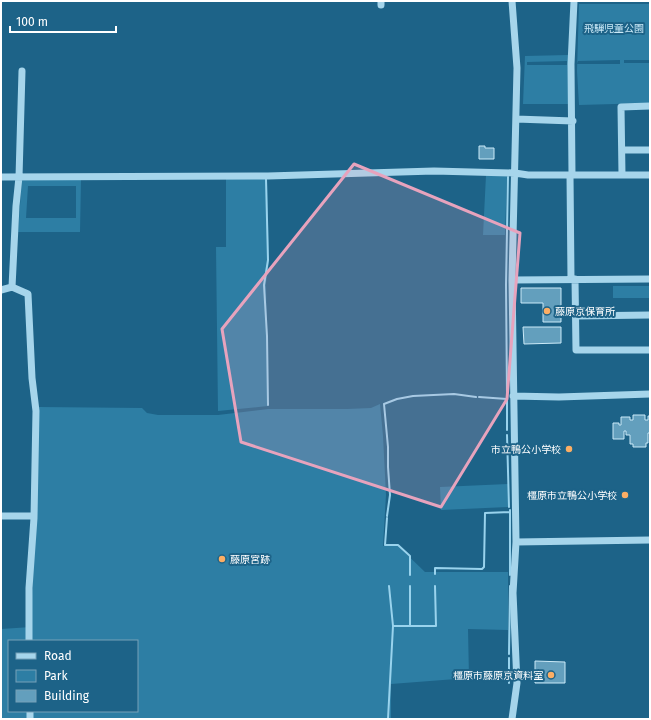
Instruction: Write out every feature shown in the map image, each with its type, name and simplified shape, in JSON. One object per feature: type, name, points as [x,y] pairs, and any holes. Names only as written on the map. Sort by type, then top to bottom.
[{"type":"street","points":[[512,1],[517,62],[512,280],[516,542],[513,593],[517,683],[512,719]]},
{"type":"street","points":[[574,1],[571,64],[573,121],[571,175],[576,350],[650,350]]},
{"type":"street","points":[[12,287],[16,206],[20,177],[22,71]]},
{"type":"street","points":[[622,175],[621,107],[650,106]]},
{"type":"street","points":[[516,119],[573,121]]},
{"type":"street","points":[[622,150],[650,150]]},
{"type":"street","points":[[1,177],[268,176],[434,171],[515,173],[528,175],[650,175]]},
{"type":"street","points":[[512,280],[650,279]]},
{"type":"street","points":[[1,290],[12,287],[28,294],[32,378],[36,411],[34,516],[29,588],[29,640]]},
{"type":"street","points":[[576,316],[650,315]]},
{"type":"street","points":[[513,396],[559,397],[650,394]]},
{"type":"street","points":[[1,516],[34,516]]},
{"type":"street","points":[[516,542],[650,540]]},
{"type":"highlighted area","points":[[354,164],[520,233],[507,399],[441,507],[241,442],[222,329]]},
{"type":"green space","name":"飛騨児童公園","points":[[579,4],[650,4],[650,60],[624,60],[624,63],[650,63],[650,103],[579,105],[577,64],[620,64],[620,60],[578,61],[577,63]]},
{"type":"green space","points":[[568,55],[570,104],[523,104],[525,56]],"holes":[[[567,61],[567,65],[527,65],[527,62]]]},
{"type":"green space","points":[[486,175],[507,175],[505,235],[483,235]]},
{"type":"green space","points":[[226,178],[267,178],[269,262],[266,283],[268,406],[218,411],[216,247],[226,247]]},
{"type":"green space","points":[[22,179],[81,179],[80,232],[18,232]],"holes":[[[28,186],[76,186],[76,218],[26,218]]]},
{"type":"green space","points":[[613,286],[649,286],[649,298],[613,298]]},
{"type":"green space","name":"藤原宮跡","points":[[380,404],[386,495],[383,546],[397,545],[425,572],[508,572],[508,630],[468,629],[469,678],[391,684],[391,719],[1,719],[1,629],[31,627],[38,407],[142,408],[147,413],[158,415],[218,415],[268,409],[371,408]]},
{"type":"green space","points":[[508,484],[508,507],[441,510],[440,487]]},
{"type":"building","points":[[479,146],[494,148],[494,159],[479,159]]},
{"type":"building","points":[[521,288],[561,288],[561,322],[543,322],[543,303],[521,303]]},
{"type":"building","points":[[523,327],[561,327],[561,343],[524,344]]},
{"type":"building","points":[[633,415],[645,415],[645,420],[648,420],[648,416],[650,416],[650,433],[648,433],[648,443],[646,443],[646,447],[633,447],[633,444],[630,444],[630,435],[626,435],[626,431],[624,431],[624,439],[613,439],[613,423],[619,423],[619,425],[621,425],[621,417],[630,417],[630,420],[633,420]]},
{"type":"building","points":[[535,661],[565,662],[565,683],[535,683]]},
{"type":"waterway","points":[[507,394],[506,285],[508,177]]},
{"type":"waterway","points":[[266,179],[268,260],[264,285],[267,336],[268,405]]},
{"type":"waterway","points":[[387,516],[390,495],[384,404],[397,399],[413,396],[454,394],[476,397]]},
{"type":"waterway","points":[[479,397],[507,399]]},
{"type":"waterway","points":[[507,398],[507,430]]},
{"type":"waterway","points":[[507,435],[509,507]]},
{"type":"waterway","points":[[510,510],[510,575]]},
{"type":"waterway","points":[[435,574],[435,568],[482,569],[484,567],[485,513],[510,512]]},
{"type":"waterway","points":[[387,518],[385,545],[398,545],[410,556],[410,575]]},
{"type":"waterway","points":[[389,586],[393,626]]},
{"type":"waterway","points":[[410,586],[410,626]]},
{"type":"waterway","points":[[388,719],[393,626],[436,626],[435,586]]},
{"type":"waterway","points":[[509,654],[510,586]]},
{"type":"waterway","points":[[509,658],[509,683]]},
{"type":"place","name":"藤原京保育所","points":[[547,311]]},
{"type":"place","name":"市立鴨公小学校","points":[[569,449]]},
{"type":"place","name":"橿原市立鴨公小学校","points":[[625,495]]},
{"type":"place","name":"藤原宮跡","points":[[222,559]]},
{"type":"place","name":"橿原市藤原京資料室","points":[[551,675]]}]
